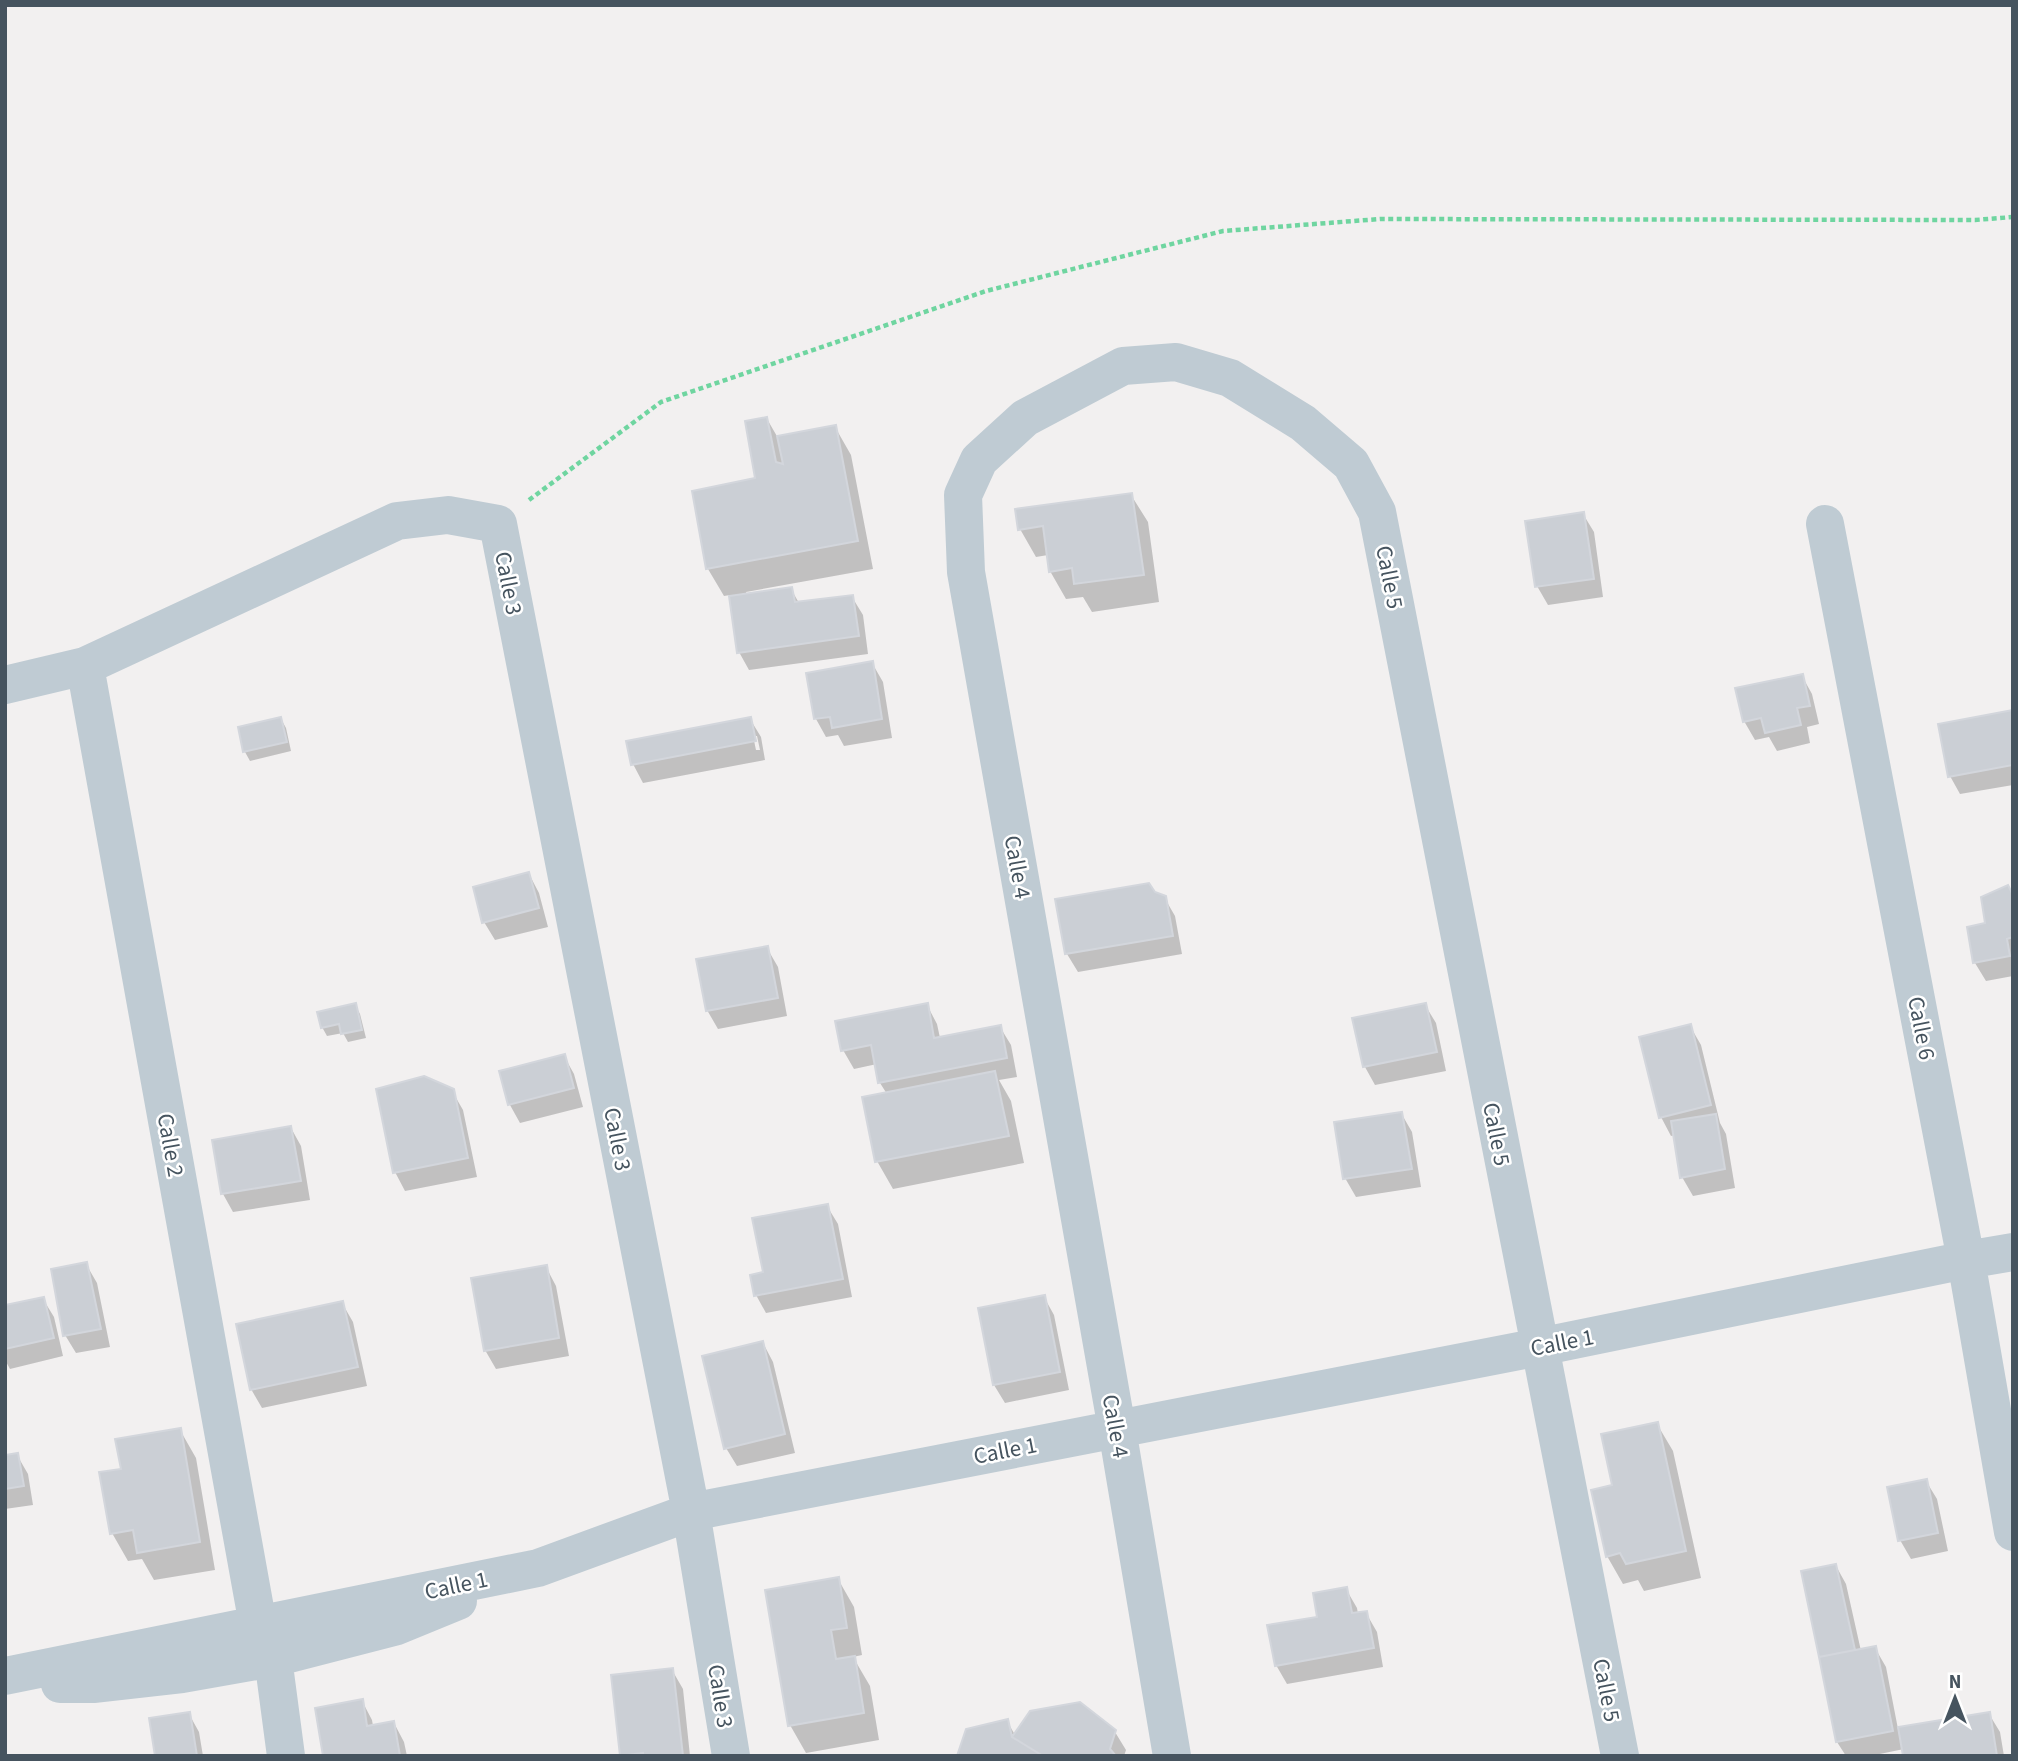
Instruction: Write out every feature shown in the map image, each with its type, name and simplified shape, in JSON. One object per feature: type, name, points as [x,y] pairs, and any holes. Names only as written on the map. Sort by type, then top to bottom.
[{"type":"street","name":"Calle 4","points":[[1172,1756],[966,572],[963,495],[979,460],[1025,418],[1123,366],[1176,362],[1230,378],[1303,423],[1351,464],[1377,512]]},
{"type":"street","name":"Calle 5","points":[[1377,512],[1620,1756]]},
{"type":"street","points":[[5,685],[85,666],[397,521],[448,515],[498,524]]},
{"type":"street","name":"Calle 3","points":[[498,524],[691,1512],[731,1756]]},
{"type":"street","name":"Calle 6","points":[[1825,524],[1966,1260],[2013,1532]]},
{"type":"street","name":"Calle 2","points":[[85,666],[286,1756]]},
{"type":"street","name":"Calle 1","points":[[265,1642],[397,1626],[538,1568],[691,1512],[2013,1252]]},
{"type":"street","points":[[5,1676],[265,1642]]},
{"type":"street","points":[[5,1684],[93,1684],[182,1674],[265,1642]]},
{"type":"path","points":[[498,524],[661,402],[986,291],[1223,231],[1380,219],[1975,220],[2013,217]]},
{"type":"building","points":[[767,417],[776,462],[783,464],[777,436],[836,425],[858,541],[706,569],[692,491],[755,478],[745,421]]},
{"type":"building","points":[[1132,493],[1144,575],[1074,584],[1072,568],[1049,572],[1043,526],[1018,530],[1015,509]]},
{"type":"building","points":[[1584,512],[1594,579],[1535,587],[1525,521]]},
{"type":"building","points":[[792,587],[795,602],[853,595],[859,636],[737,653],[729,596]]},
{"type":"building","points":[[873,661],[882,719],[832,728],[830,717],[814,719],[806,673]]},
{"type":"building","points":[[1803,674],[1810,706],[1797,708],[1801,725],[1765,733],[1761,718],[1743,722],[1735,688]]},
{"type":"building","points":[[2013,710],[2013,765],[1948,777],[1938,724]]},
{"type":"building","points":[[281,717],[287,742],[243,752],[238,727]]},
{"type":"building","points":[[751,717],[756,741],[631,765],[626,741]]},
{"type":"building","points":[[529,872],[539,908],[482,923],[473,887]]},
{"type":"building","points":[[1149,883],[1155,892],[1166,896],[1173,936],[1065,954],[1055,899]]},
{"type":"building","points":[[2008,885],[2013,895],[2013,937],[2007,939],[2010,956],[1973,963],[1967,927],[1985,923],[1981,897]]},
{"type":"building","points":[[768,946],[778,998],[706,1011],[696,959]]},
{"type":"building","points":[[356,1003],[362,1030],[341,1034],[339,1024],[321,1028],[317,1012]]},
{"type":"building","points":[[928,1003],[934,1038],[1001,1025],[1007,1058],[878,1083],[871,1045],[841,1051],[835,1021]]},
{"type":"building","points":[[1426,1003],[1437,1052],[1363,1067],[1352,1018]]},
{"type":"building","points":[[1691,1024],[1711,1105],[1659,1118],[1639,1037]]},
{"type":"building","points":[[565,1054],[574,1088],[508,1105],[499,1071]]},
{"type":"building","points":[[995,1071],[1009,1136],[875,1162],[862,1097]]},
{"type":"building","points":[[424,1076],[454,1089],[468,1158],[393,1173],[376,1089]]},
{"type":"building","points":[[1402,1112],[1412,1169],[1343,1179],[1334,1122]]},
{"type":"building","points":[[1716,1114],[1725,1169],[1680,1178],[1671,1121]]},
{"type":"building","points":[[291,1126],[301,1181],[221,1194],[212,1140]]},
{"type":"building","points":[[828,1204],[843,1279],[754,1296],[750,1275],[763,1272],[752,1218]]},
{"type":"building","points":[[87,1262],[101,1329],[63,1336],[51,1269]]},
{"type":"building","points":[[547,1265],[559,1338],[484,1351],[471,1278]]},
{"type":"building","points":[[1045,1295],[1060,1372],[993,1385],[978,1308]]},
{"type":"building","points":[[44,1297],[54,1338],[5,1349],[5,1305]]},
{"type":"building","points":[[343,1301],[358,1367],[250,1390],[236,1324]]},
{"type":"building","points":[[763,1341],[785,1434],[724,1449],[702,1356]]},
{"type":"building","points":[[1658,1422],[1686,1551],[1626,1564],[1620,1553],[1606,1557],[1591,1490],[1612,1485],[1601,1434]]},
{"type":"building","points":[[181,1428],[200,1542],[137,1553],[133,1530],[110,1534],[99,1472],[121,1469],[115,1439]]},
{"type":"building","points":[[18,1453],[24,1486],[5,1489],[5,1455]]},
{"type":"building","points":[[1927,1479],[1938,1533],[1898,1541],[1887,1487]]},
{"type":"building","points":[[1836,1564],[1855,1650],[1819,1657],[1801,1571]]},
{"type":"building","points":[[839,1577],[847,1628],[831,1630],[836,1659],[855,1656],[864,1713],[788,1726],[765,1590]]},
{"type":"building","points":[[1347,1587],[1352,1613],[1367,1611],[1374,1648],[1275,1666],[1267,1625],[1317,1617],[1313,1593]]},
{"type":"building","points":[[1876,1646],[1893,1731],[1836,1742],[1819,1657]]},
{"type":"building","points":[[673,1668],[683,1756],[643,1756],[643,1753],[620,1756],[611,1675]]},
{"type":"building","points":[[363,1699],[367,1726],[394,1721],[400,1756],[323,1756],[315,1708]]},
{"type":"building","points":[[1080,1702],[1116,1730],[1110,1749],[1116,1756],[1043,1756],[1012,1737],[1030,1711]]},
{"type":"building","points":[[190,1712],[197,1756],[155,1756],[149,1718]]},
{"type":"building","points":[[1990,1712],[1997,1756],[1903,1756],[1898,1727]]},
{"type":"building","points":[[1008,1719],[1012,1737],[1043,1756],[957,1756],[966,1729]]}]
